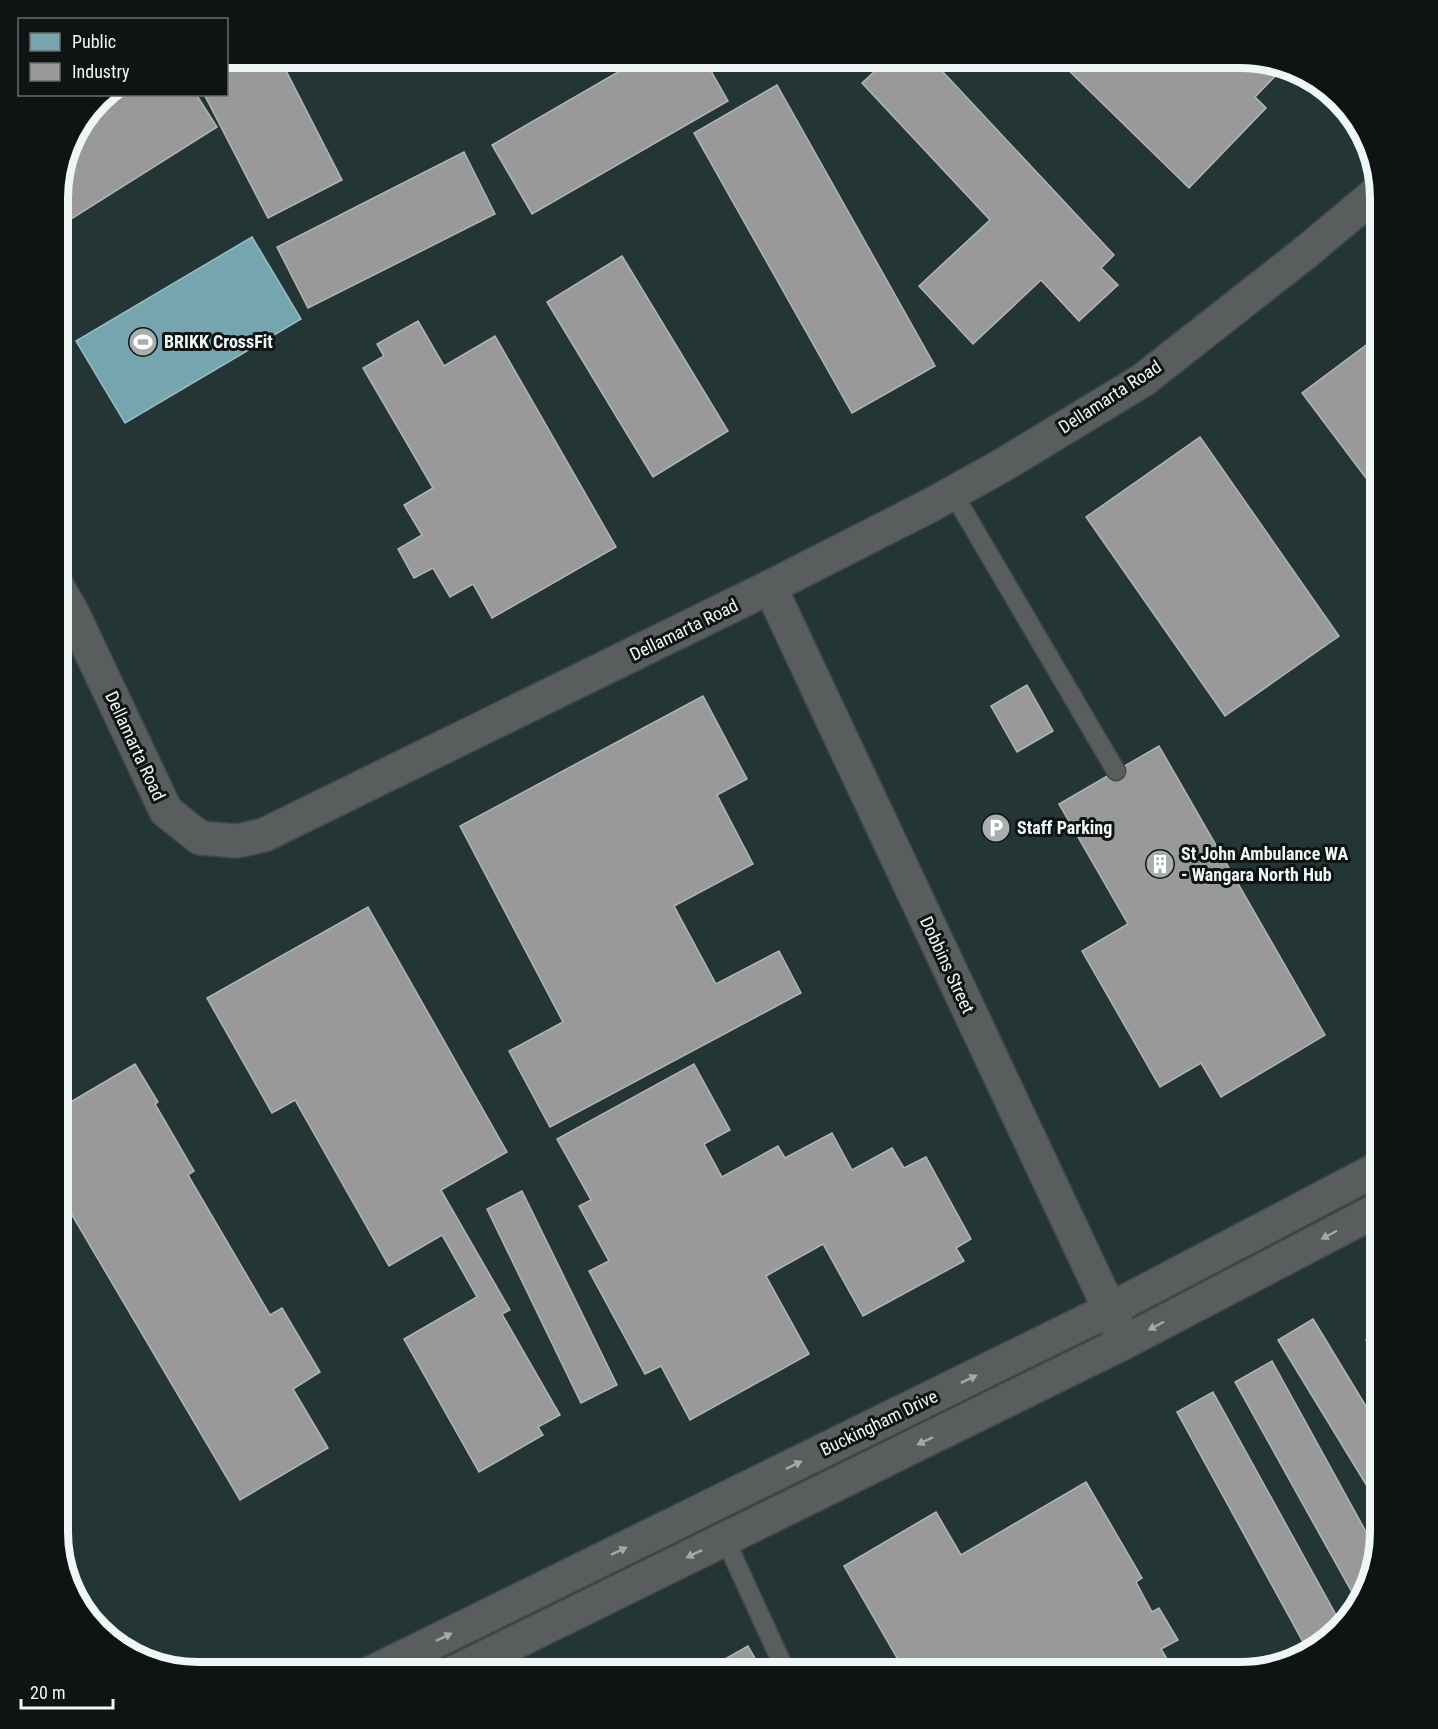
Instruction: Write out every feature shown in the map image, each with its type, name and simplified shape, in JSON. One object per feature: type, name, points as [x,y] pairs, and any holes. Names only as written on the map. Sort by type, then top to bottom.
[{"type":"street","name":"Dellamarta Road","points":[[68,605],[166,811],[200,838],[237,841],[264,836],[770,587],[1003,465],[1143,380],[1306,252],[1370,199]]},
{"type":"street","name":"Dobbins Street","points":[[770,587],[1125,1342]]},
{"type":"street","name":"Buckingham Drive","points":[[393,1662],[1109,1310],[1370,1173]]},
{"type":"street","name":"Buckingham Drive","points":[[475,1662],[1125,1342],[1370,1214]]},
{"type":"lane","points":[[953,493],[1116,771]]},
{"type":"lane","points":[[725,1539],[781,1662]]},
{"type":"shaded area","points":[[228,68],[1249,68],[1290,77],[1313,89],[1349,125],[1361,148],[1366,164],[1370,198],[1370,1531],[1368,1557],[1357,1589],[1349,1604],[1338,1617],[1313,1640],[1282,1655],[1240,1662],[198,1662],[148,1652],[118,1635],[89,1604],[74,1573],[68,1531],[68,189],[77,148],[89,125],[116,96],[228,96]]},
{"type":"building: Public","points":[[252,237],[301,319],[125,423],[76,341]]},
{"type":"building: Industry","points":[[228,68],[285,68],[342,180],[268,218],[205,96],[228,96]]},
{"type":"building: Industry","points":[[625,68],[709,68],[728,101],[532,214],[492,145]]},
{"type":"building: Industry","points":[[878,68],[939,68],[1114,255],[1101,268],[1118,285],[1079,321],[1041,280],[973,344],[919,286],[990,220],[862,83]]},
{"type":"building: Industry","points":[[1066,68],[1249,68],[1278,73],[1255,97],[1266,108],[1189,188]]},
{"type":"building: Industry","points":[[777,85],[935,366],[852,413],[694,133]]},
{"type":"building: Industry","points":[[116,96],[197,96],[217,127],[68,221],[70,172],[77,148],[89,125]]},
{"type":"building: Industry","points":[[464,152],[495,214],[308,308],[277,247]]},
{"type":"building: Industry","points":[[622,256],[728,431],[653,477],[547,302]]},
{"type":"building: Industry","points":[[418,321],[444,366],[495,336],[616,547],[492,618],[473,584],[450,597],[433,568],[414,578],[398,549],[422,535],[404,505],[433,488],[363,368],[384,356],[377,344]]},
{"type":"building: Industry","points":[[1370,342],[1370,483],[1302,393]]},
{"type":"building: Industry","points":[[1200,437],[1339,636],[1225,716],[1086,517]]},
{"type":"building: Industry","points":[[1027,685],[1053,731],[1017,752],[991,706]]},
{"type":"building: Industry","points":[[703,696],[747,779],[717,795],[753,864],[674,906],[716,984],[779,951],[801,993],[550,1127],[509,1051],[563,1022],[460,826]]},
{"type":"building: Industry","name":"St John Ambulance WA - Wangara North Hub","points":[[1159,746],[1325,1035],[1221,1097],[1201,1063],[1160,1087],[1082,951],[1128,924],[1059,804]]},
{"type":"building: Industry","points":[[368,907],[507,1152],[441,1190],[510,1310],[502,1314],[560,1415],[538,1427],[543,1435],[479,1472],[404,1339],[477,1297],[442,1235],[389,1266],[295,1100],[272,1113],[207,998]]},
{"type":"building: Industry","points":[[135,1064],[158,1102],[155,1104],[194,1171],[188,1175],[270,1315],[282,1308],[320,1372],[293,1389],[328,1448],[240,1500],[68,1208],[68,1104]]},
{"type":"building: Industry","points":[[694,1064],[730,1130],[704,1144],[722,1177],[778,1146],[785,1158],[832,1133],[852,1170],[892,1148],[904,1168],[926,1157],[971,1239],[956,1248],[964,1261],[863,1316],[823,1244],[766,1276],[809,1354],[690,1420],[661,1366],[645,1374],[589,1271],[609,1261],[579,1206],[591,1200],[557,1139]]},
{"type":"building: Industry","points":[[522,1191],[617,1385],[581,1403],[487,1209]]},
{"type":"building: Industry","points":[[1313,1319],[1370,1413],[1370,1491],[1278,1340]]},
{"type":"building: Industry","points":[[1272,1361],[1370,1538],[1364,1573],[1354,1595],[1235,1382]]},
{"type":"building: Industry","points":[[1213,1392],[1337,1618],[1313,1640],[1304,1645],[1177,1412]]},
{"type":"building: Industry","points":[[1086,1482],[1142,1578],[1136,1582],[1152,1612],[1159,1608],[1178,1640],[1161,1649],[1169,1662],[899,1662],[844,1566],[936,1512],[961,1555]]},
{"type":"building: Industry","points":[[748,1646],[757,1662],[720,1662]]},
{"type":"place","name":"BRIKK CrossFit","points":[[143,342]]},
{"type":"place","name":"Staff Parking","points":[[996,828]]},
{"type":"place","name":"St John Ambulance WA - Wangara North Hub","points":[[1160,864]]}]
